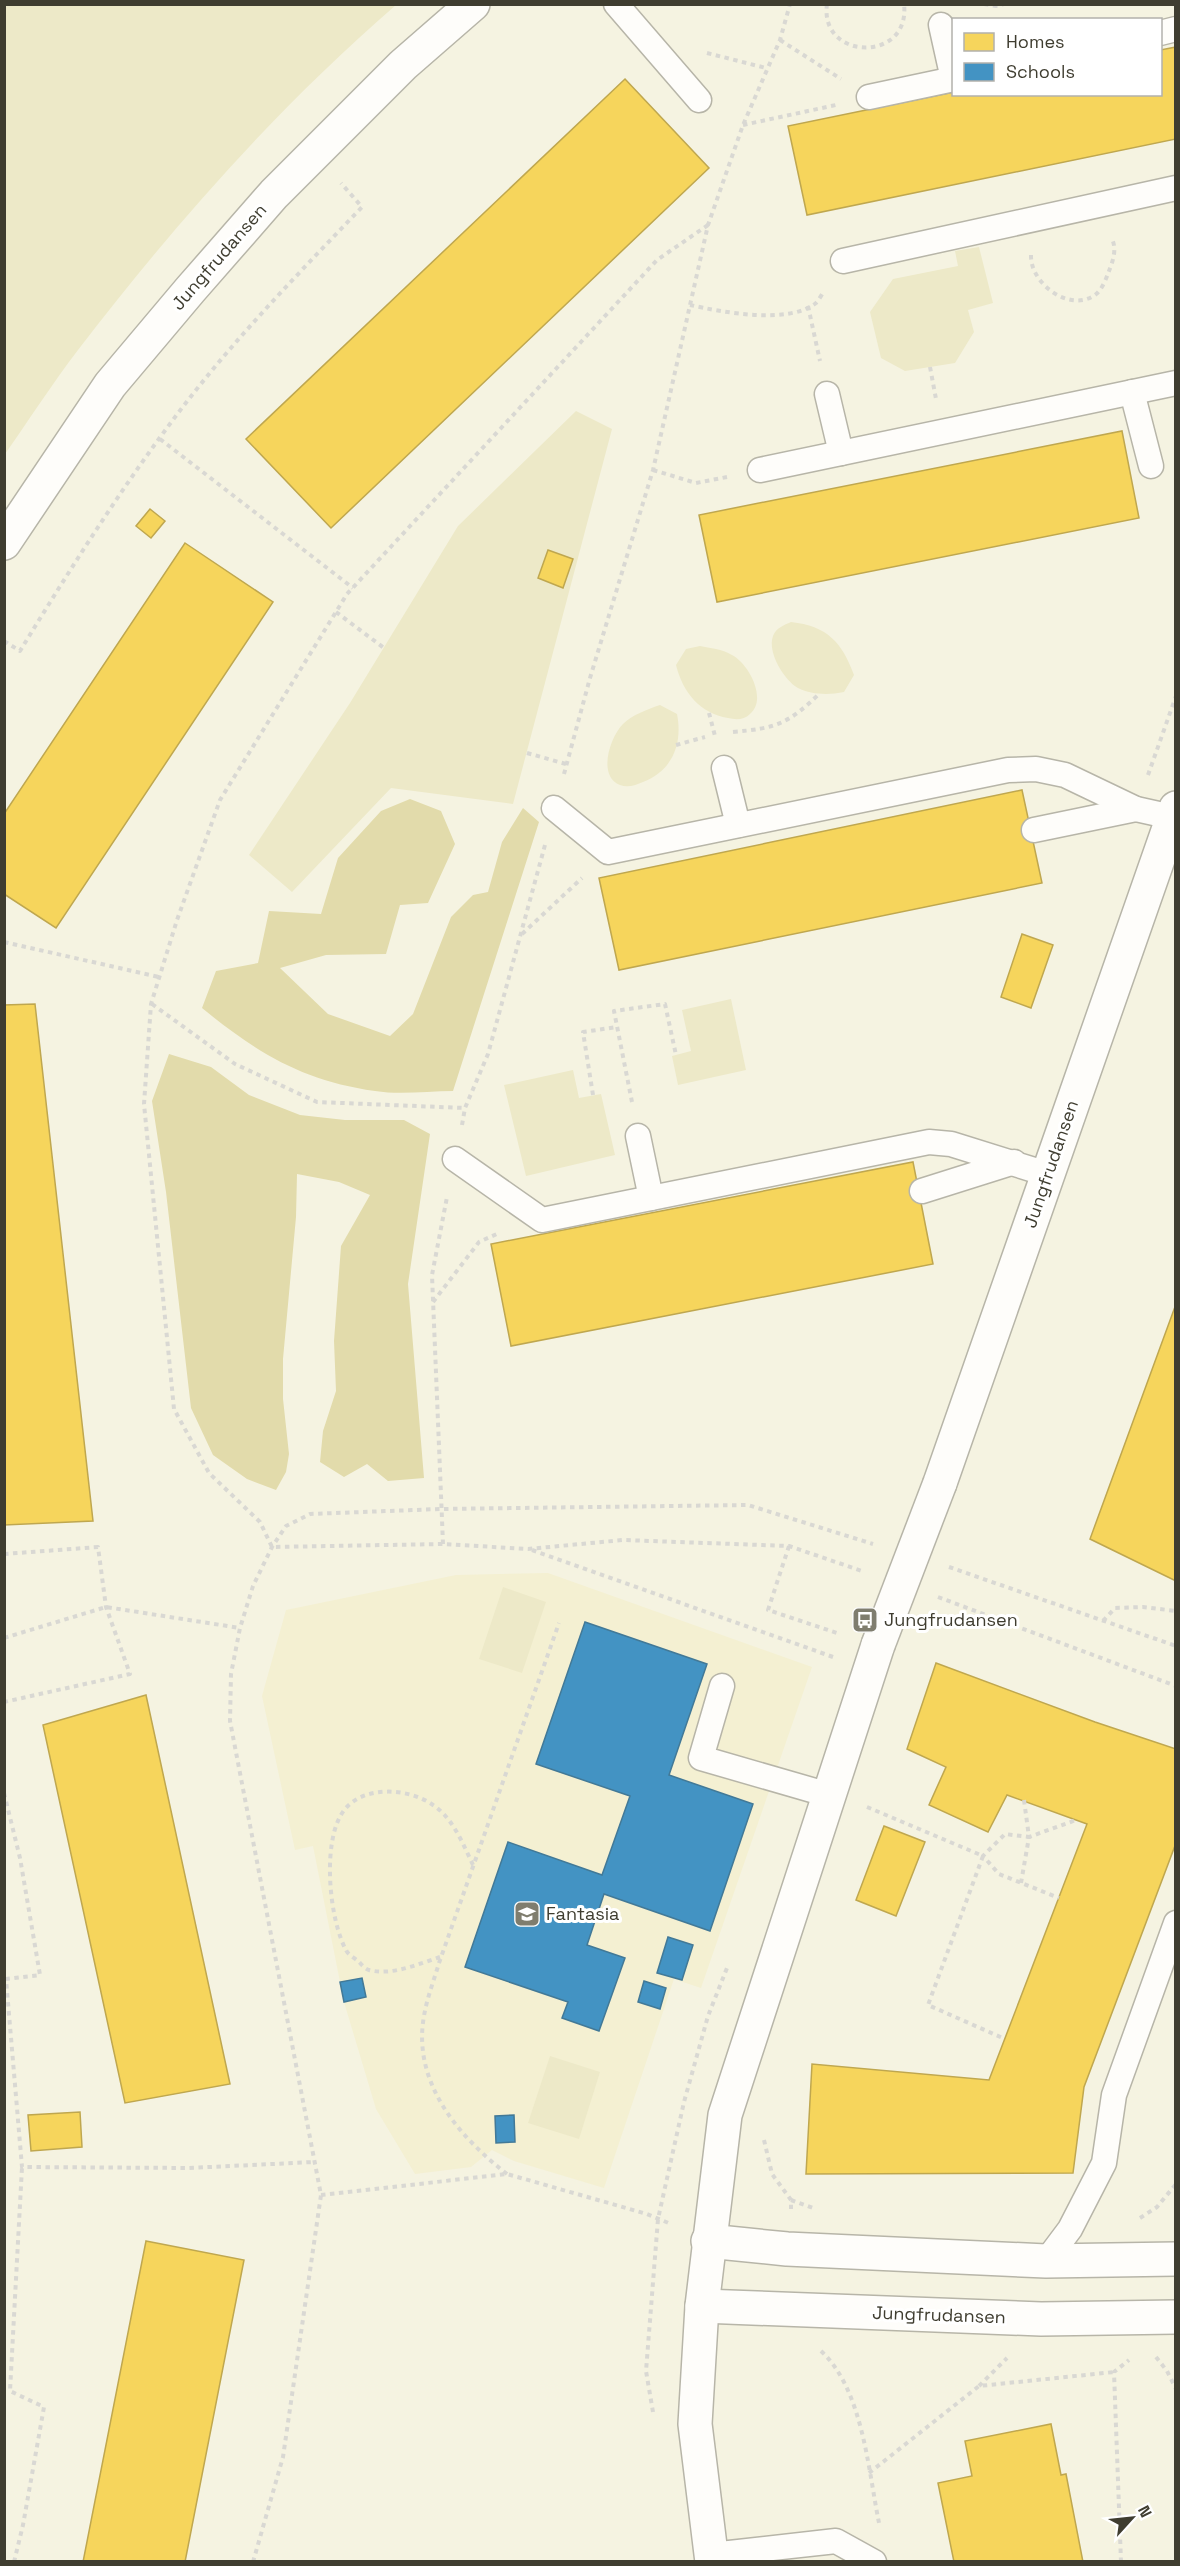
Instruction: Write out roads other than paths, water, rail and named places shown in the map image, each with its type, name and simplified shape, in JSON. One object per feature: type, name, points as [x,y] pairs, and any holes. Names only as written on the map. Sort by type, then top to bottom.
[{"type":"street","name":"Jungfrudansen","points":[[4,543],[110,385],[198,282],[282,186],[403,65],[473,4]]},
{"type":"street","name":"Jungfrudansen","points":[[711,2558],[695,2424],[708,2241],[725,2115],[878,1645],[940,1483],[1174,813]]},
{"type":"street","points":[[708,2241],[787,2249],[1046,2261],[1176,2259]]},
{"type":"street","name":"Jungfrudansen","points":[[702,2306],[1041,2319],[1176,2317]]},
{"type":"lane","points":[[616,4],[699,100]]},
{"type":"lane","points":[[941,25],[952,74]]},
{"type":"lane","points":[[869,97],[952,79]]},
{"type":"lane","points":[[843,261],[1176,188]]},
{"type":"lane","points":[[760,470],[1176,383]]},
{"type":"lane","points":[[1132,392],[1151,465]]},
{"type":"lane","points":[[827,394],[841,453]]},
{"type":"lane","points":[[724,768],[738,825]]},
{"type":"lane","points":[[554,808],[608,852],[1008,770],[1036,769],[1065,775],[1136,809]]},
{"type":"lane","points":[[1034,830],[1136,809],[1174,813]]},
{"type":"lane","points":[[638,1136],[651,1198]]},
{"type":"lane","points":[[455,1159],[542,1220],[929,1142],[951,1144],[1047,1174]]},
{"type":"lane","points":[[922,1191],[1014,1162]]},
{"type":"lane","points":[[722,1686],[701,1758],[829,1795]]},
{"type":"lane","points":[[1046,2261],[1070,2229],[1104,2163],[1114,2095],[1176,1923]]},
{"type":"lane","points":[[711,2558],[836,2541],[874,2562]]},
{"type":"place","name":"Jungfrudansen","points":[[865,1620]]},
{"type":"place","name":"Fantasia","points":[[527,1914]]}]
